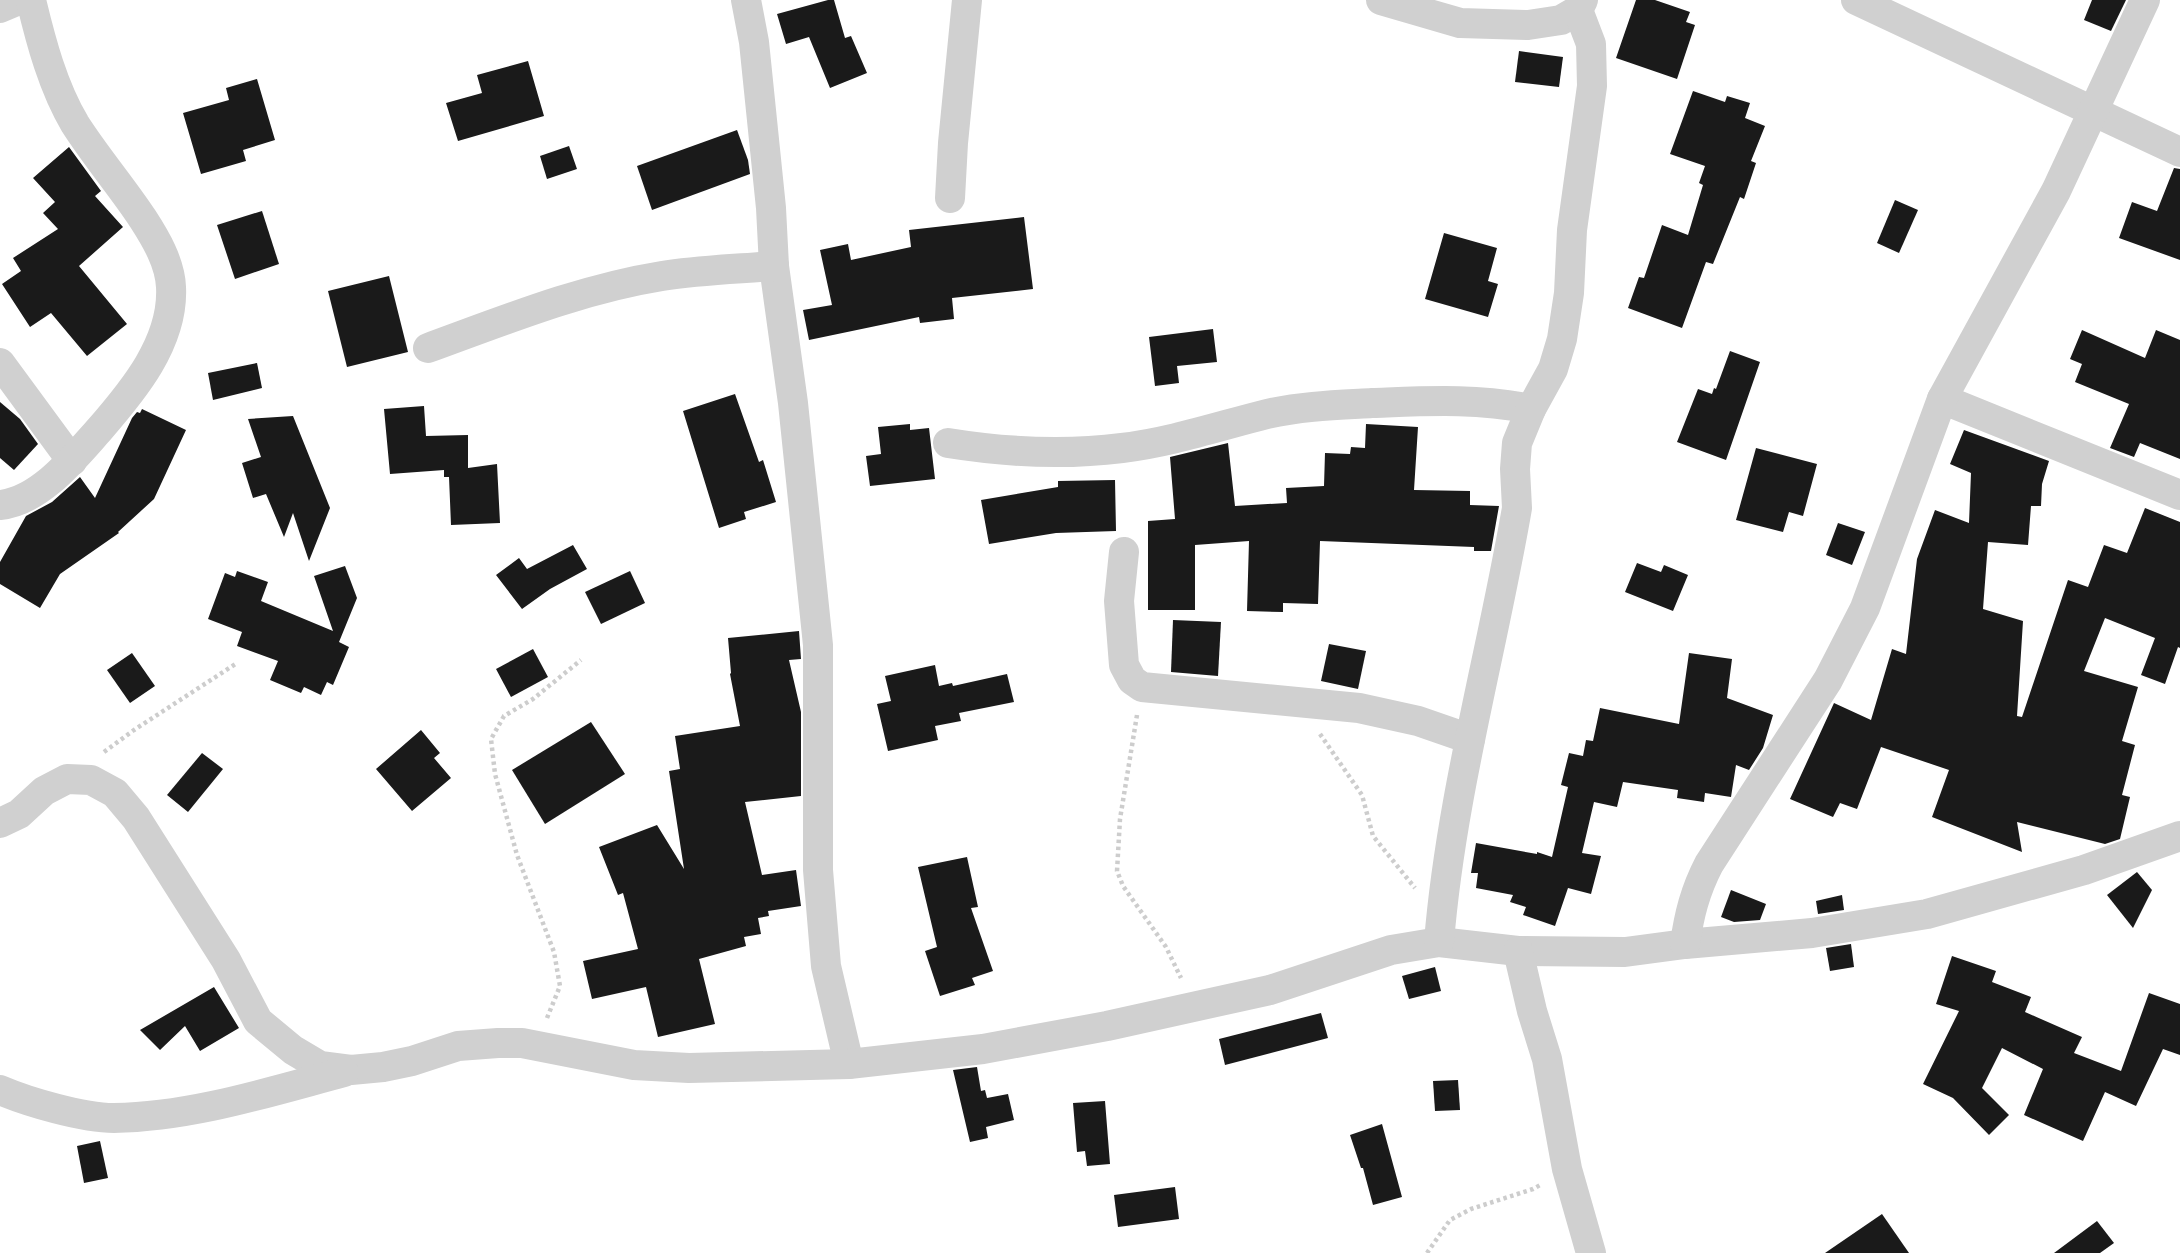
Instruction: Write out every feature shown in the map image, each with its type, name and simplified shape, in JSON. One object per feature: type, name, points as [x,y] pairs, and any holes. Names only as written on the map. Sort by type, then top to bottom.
[{"type":"street","points":[[0,8],[19,0]]},
{"type":"street","points":[[0,505],[39,490],[72,461],[128,398],[154,355],[168,322],[172,285],[165,257],[144,220],[75,123],[51,71],[31,0]]},
{"type":"street","points":[[746,0],[755,56],[771,208],[774,265],[799,457],[818,645],[818,870],[826,966],[849,1064]]},
{"type":"street","points":[[950,198],[967,0]]},
{"type":"street","points":[[1381,0],[1460,23],[1528,25],[1561,20],[1580,5],[1591,44],[1592,86],[1572,230],[1569,293],[1562,339],[1553,369],[1531,409],[1517,443],[1514,469],[1517,509],[1454,812],[1440,931]]},
{"type":"street","points":[[1856,0],[2180,152]]},
{"type":"street","points":[[1685,944],[1689,912],[1709,864],[1828,680],[1865,608],[1942,399],[2056,191],[2145,0]]},
{"type":"street","points":[[428,348],[592,291],[663,276],[774,265]]},
{"type":"street","points":[[0,363],[72,461]]},
{"type":"street","points":[[1942,399],[2180,495]]},
{"type":"street","points":[[948,443],[997,450],[1075,452],[1123,448],[1160,441],[1267,414],[1312,406],[1435,400],[1491,402],[1531,409]]},
{"type":"street","points":[[1124,552],[1119,601],[1124,665],[1132,680],[1142,687],[1359,708],[1418,721],[1470,739]]},
{"type":"street","points":[[0,823],[19,814],[44,791],[67,779],[91,780],[115,793],[136,818],[226,960],[258,1021],[293,1050],[320,1066],[351,1070]]},
{"type":"street","points":[[0,1090],[49,1107],[111,1118],[166,1114],[235,1100],[351,1070],[412,1061],[458,1046],[522,1044],[634,1065],[689,1068],[849,1064],[983,1049],[1270,990],[1440,931],[1518,951],[1626,952],[1812,933],[1927,914],[2084,870],[2180,836]]},
{"type":"street","points":[[1518,951],[1547,1059],[1567,1169],[1591,1253]]},
{"type":"path","points":[[522,1044],[542,1025],[552,1010],[560,986],[554,952],[514,844],[495,774],[491,740],[504,716],[533,699],[580,660]]},
{"type":"path","points":[[67,779],[134,730],[237,663]]},
{"type":"path","points":[[1142,687],[1120,818],[1118,871],[1123,886],[1166,947],[1181,977],[1202,1006]]},
{"type":"path","points":[[1296,703],[1352,778],[1362,795],[1373,836],[1440,931]]},
{"type":"path","points":[[1427,1253],[1450,1220],[1471,1209],[1533,1189],[1567,1169]]},
{"type":"building","points":[[834,0],[845,38],[851,36],[867,73],[830,88],[809,37],[786,44],[777,14]]},
{"type":"building","points":[[1636,0],[1655,0],[1690,12],[1686,22],[1695,25],[1677,79],[1616,58]]},
{"type":"building","points":[[2092,0],[2126,0],[2111,31],[2084,20]]},
{"type":"building","points":[[1519,51],[1563,57],[1559,87],[1515,82]]},
{"type":"building","points":[[528,61],[544,116],[458,141],[446,103],[482,93],[477,75]]},
{"type":"building","points":[[257,79],[275,140],[243,150],[246,161],[201,174],[183,113],[229,100],[226,88]]},
{"type":"building","points":[[1693,91],[1725,102],[1727,96],[1750,103],[1745,118],[1765,126],[1751,161],[1756,163],[1744,199],[1740,197],[1713,264],[1706,262],[1682,328],[1628,308],[1639,277],[1644,278],[1662,225],[1688,235],[1703,185],[1699,183],[1705,166],[1670,154]]},
{"type":"building","points":[[737,130],[750,174],[652,210],[637,166]]},
{"type":"building","points":[[569,146],[577,169],[547,179],[540,156]]},
{"type":"building","points":[[69,147],[101,191],[95,196],[123,227],[79,266],[127,324],[87,356],[51,313],[30,327],[2,284],[21,271],[13,258],[58,229],[43,213],[55,202],[33,178]]},
{"type":"building","points":[[2174,168],[2180,169],[2180,260],[2119,238],[2132,202],[2157,211]]},
{"type":"building","points":[[1895,200],[1918,210],[1899,253],[1877,243]]},
{"type":"building","points":[[262,211],[279,264],[235,279],[217,225]]},
{"type":"building","points":[[1024,217],[1033,289],[952,298],[954,319],[920,323],[919,317],[809,340],[803,310],[832,305],[820,250],[848,244],[851,260],[911,247],[909,230]]},
{"type":"building","points":[[1444,233],[1497,248],[1488,281],[1498,284],[1488,317],[1425,299]]},
{"type":"building","points":[[389,276],[408,352],[347,367],[328,291]]},
{"type":"building","points":[[1213,329],[1217,362],[1177,366],[1179,383],[1155,386],[1149,337]]},
{"type":"building","points":[[2082,330],[2145,358],[2156,330],[2180,340],[2180,459],[2140,443],[2134,457],[2110,448],[2129,404],[2075,382],[2082,364],[2070,359]]},
{"type":"building","points":[[1730,351],[1760,362],[1726,460],[1677,442],[1698,389],[1712,394]]},
{"type":"building","points":[[257,363],[262,388],[213,400],[208,373]]},
{"type":"building","points":[[735,394],[759,462],[763,460],[776,502],[744,512],[746,519],[719,528],[683,411]]},
{"type":"building","points":[[0,402],[20,419],[38,444],[14,470],[0,458]]},
{"type":"building","points":[[424,406],[426,436],[468,435],[468,468],[497,464],[500,523],[451,525],[449,477],[444,477],[444,470],[390,474],[384,409]]},
{"type":"building","points":[[142,409],[186,430],[154,499],[119,533],[60,574],[40,608],[0,584],[0,562],[26,516],[52,502],[80,477],[95,498],[132,418]]},
{"type":"building","points":[[293,416],[330,508],[309,561],[293,513],[284,537],[266,494],[253,498],[242,463],[261,457],[248,419]]},
{"type":"building","points":[[910,424],[910,430],[929,428],[935,479],[870,486],[866,456],[881,454],[878,427]]},
{"type":"building","points":[[1366,424],[1418,427],[1414,490],[1470,491],[1470,505],[1499,506],[1491,551],[1474,551],[1474,547],[1320,541],[1318,604],[1283,603],[1283,612],[1247,611],[1249,541],[1195,545],[1195,610],[1148,610],[1148,521],[1175,519],[1170,457],[1228,443],[1235,506],[1287,503],[1286,488],[1324,486],[1325,453],[1350,454],[1351,447],[1365,448]]},
{"type":"building","points":[[1964,430],[2049,461],[2042,484],[2041,506],[2031,506],[2028,545],[1988,542],[1983,609],[2023,621],[2017,716],[2022,717],[2068,580],[2088,587],[2104,545],[2127,553],[2145,508],[2180,522],[2180,648],[2178,647],[2165,684],[2141,675],[2155,638],[2105,618],[2084,671],[2138,687],[2122,741],[2135,745],[2122,795],[2130,797],[2120,839],[2105,844],[2017,822],[2022,852],[1932,817],[1949,770],[1881,747],[1857,809],[1840,803],[1833,817],[1790,799],[1834,703],[1871,720],[1892,649],[1906,654],[1917,559],[1935,510],[1969,523],[1971,473],[1950,464]]},
{"type":"building","points":[[1756,448],[1817,464],[1803,516],[1789,512],[1783,532],[1736,520]]},
{"type":"building","points":[[1115,480],[1116,531],[1056,533],[989,544],[981,500],[1058,487],[1058,481]]},
{"type":"building","points":[[1838,523],[1865,532],[1852,565],[1826,555]]},
{"type":"building","points":[[573,545],[587,569],[550,589],[522,609],[496,575],[519,558],[527,569]]},
{"type":"building","points":[[1637,563],[1661,572],[1664,565],[1688,575],[1673,611],[1625,592]]},
{"type":"building","points":[[345,566],[357,598],[339,642],[349,647],[333,685],[327,682],[321,695],[304,687],[301,693],[270,680],[278,661],[237,646],[242,632],[208,619],[225,573],[235,577],[237,571],[268,582],[261,601],[333,631],[314,576]]},
{"type":"building","points":[[630,571],[645,603],[601,624],[585,592]]},
{"type":"building","points":[[1173,620],[1221,622],[1218,676],[1171,672]]},
{"type":"building","points":[[799,631],[801,659],[789,660],[801,712],[801,796],[745,802],[762,875],[796,870],[801,906],[768,911],[769,916],[758,918],[761,934],[744,937],[746,946],[699,959],[715,1024],[658,1037],[646,987],[592,999],[583,961],[638,949],[623,893],[618,895],[599,847],[657,825],[684,869],[669,771],[680,769],[675,736],[740,726],[730,674],[728,638]]},
{"type":"building","points":[[1329,644],[1366,651],[1358,689],[1321,681]]},
{"type":"building","points":[[533,649],[548,677],[511,697],[496,669]]},
{"type":"building","points":[[132,653],[155,686],[130,703],[107,670]]},
{"type":"building","points":[[1689,653],[1732,659],[1727,698],[1773,715],[1763,748],[1749,770],[1736,765],[1731,797],[1705,793],[1704,802],[1677,798],[1678,790],[1623,782],[1617,807],[1594,802],[1582,853],[1601,856],[1591,894],[1568,888],[1555,926],[1523,915],[1526,907],[1510,902],[1513,895],[1476,888],[1478,873],[1471,873],[1476,843],[1537,852],[1552,857],[1568,787],[1561,785],[1569,753],[1583,756],[1586,740],[1593,741],[1600,708],[1679,724]]},
{"type":"building","points":[[935,665],[939,686],[952,683],[953,686],[1007,674],[1014,702],[959,713],[961,721],[935,726],[938,740],[888,751],[877,704],[891,701],[885,676]]},
{"type":"building","points":[[591,722],[625,774],[545,824],[512,770]]},
{"type":"building","points":[[421,730],[440,753],[434,758],[451,778],[412,811],[376,769]]},
{"type":"building","points":[[202,753],[223,769],[188,812],[167,795]]},
{"type":"building","points":[[967,857],[978,907],[971,908],[993,971],[972,978],[975,985],[940,996],[925,951],[937,947],[918,867]]},
{"type":"building","points":[[2137,872],[2152,890],[2133,928],[2107,895]]},
{"type":"building","points":[[1731,890],[1766,904],[1760,920],[1734,922],[1721,917]]},
{"type":"building","points":[[1842,895],[1844,910],[1818,914],[1816,901]]},
{"type":"building","points":[[1851,944],[1854,967],[1830,971],[1826,948]]},
{"type":"building","points":[[1952,956],[1996,971],[1992,982],[2031,997],[2025,1012],[2082,1037],[2074,1053],[2121,1071],[2149,993],[2180,1004],[2180,1055],[2163,1049],[2136,1106],[2105,1092],[2083,1141],[2024,1115],[2043,1069],[2002,1048],[1982,1088],[2009,1115],[1989,1135],[1953,1098],[1923,1084],[1959,1011],[1936,1004]]},
{"type":"building","points":[[1435,967],[1441,991],[1409,999],[1402,976]]},
{"type":"building","points":[[214,987],[239,1028],[200,1051],[185,1026],[160,1050],[140,1030]]},
{"type":"building","points":[[1321,1013],[1328,1038],[1225,1065],[1219,1039]]},
{"type":"building","points":[[977,1067],[981,1091],[985,1090],[987,1098],[1008,1094],[1014,1120],[986,1127],[988,1138],[970,1142],[953,1070]]},
{"type":"building","points":[[1458,1080],[1460,1110],[1435,1111],[1433,1081]]},
{"type":"building","points":[[1105,1101],[1110,1164],[1087,1166],[1085,1151],[1077,1152],[1073,1103]]},
{"type":"building","points":[[1382,1124],[1402,1197],[1373,1205],[1350,1135]]},
{"type":"building","points":[[100,1141],[108,1178],[84,1183],[77,1146]]},
{"type":"building","points":[[1175,1187],[1179,1219],[1118,1227],[1114,1195]]},
{"type":"building","points":[[1882,1214],[1909,1253],[1825,1253]]},
{"type":"building","points":[[2097,1221],[2114,1243],[2100,1253],[2054,1253]]}]
